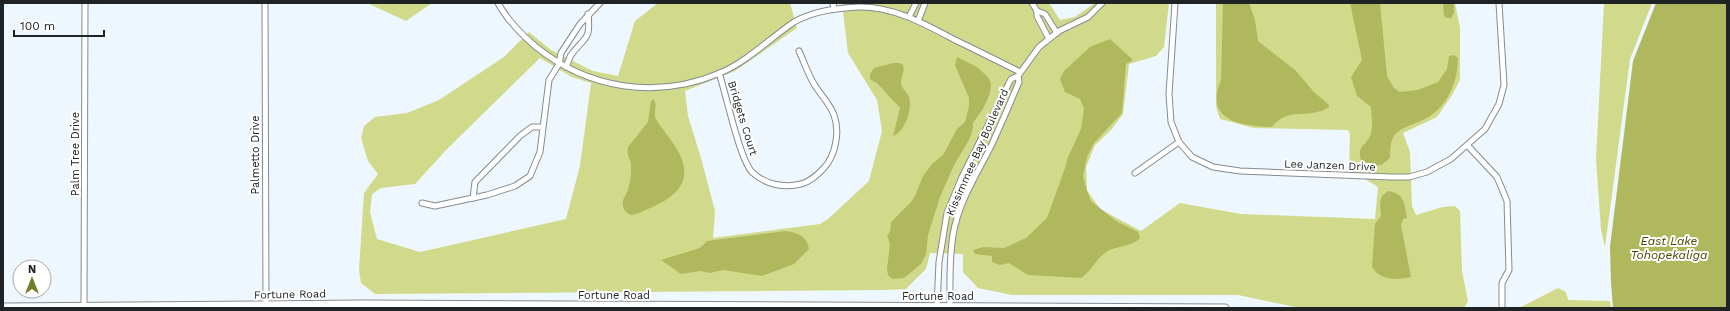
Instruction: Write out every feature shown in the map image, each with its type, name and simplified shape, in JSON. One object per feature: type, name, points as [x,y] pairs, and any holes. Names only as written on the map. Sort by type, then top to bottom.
[{"type":"street","name":"Palm Tree Drive","points":[[85,3],[87,307]]},
{"type":"street","name":"Palmetto Drive","points":[[265,3],[266,306]]},
{"type":"street","points":[[498,3],[505,16],[524,36],[560,64],[591,79],[616,85],[641,88],[665,88],[719,73],[760,49],[770,39],[795,22],[816,13],[834,9],[860,7],[887,10],[909,17],[1019,74],[1039,47],[1057,33],[1088,17],[1102,3]]},
{"type":"street","points":[[422,203],[435,206],[487,195],[515,186],[530,176],[540,152],[549,80],[560,64],[561,53],[588,14],[600,3]]},
{"type":"street","points":[[833,3],[834,9]]},
{"type":"street","points":[[909,17],[916,3]]},
{"type":"street","points":[[918,21],[925,3]]},
{"type":"street","points":[[1032,3],[1049,39]]},
{"type":"street","name":"Lee Janzen Drive","points":[[1175,3],[1169,94],[1171,122],[1179,142],[1192,157],[1213,167],[1240,171],[1391,177],[1409,177],[1427,172],[1451,159],[1468,146],[1485,129],[1499,104],[1504,86],[1499,3]]},
{"type":"street","points":[[1037,11],[1045,14],[1057,33]]},
{"type":"street","points":[[566,66],[570,56],[587,36],[589,29],[588,14]]},
{"type":"street","name":"Bridgets Court","points":[[719,73],[742,156],[752,173],[768,182],[788,187],[805,183],[816,176],[828,164],[834,148],[837,131],[834,114],[814,84],[799,51]]},
{"type":"street","name":"Kissimmee Bay Boulevard","points":[[938,308],[939,263],[947,213],[962,177],[1011,79],[1019,74]]},
{"type":"street","name":"Kissimmee Bay Boulevard","points":[[950,308],[950,263],[953,234],[957,218],[966,195],[1019,82],[1019,74]]},
{"type":"street","points":[[473,198],[475,182],[520,136],[532,127],[542,127]]},
{"type":"street","points":[[1135,173],[1179,142]]},
{"type":"street","points":[[1468,146],[1497,177],[1506,201],[1509,270],[1502,284],[1502,308]]},
{"type":"street","points":[[971,159],[982,163]]},
{"type":"street","points":[[939,263],[950,263]]},
{"type":"street","name":"Fortune Road","points":[[3,307],[362,306],[1225,308]]},
{"type":"shaded area","points":[[367,3],[432,3],[406,21]]},
{"type":"shaded area","points":[[658,3],[790,3],[797,28],[735,71],[685,91],[688,116],[715,211],[713,238],[820,224],[828,219],[869,181],[882,131],[877,100],[848,53],[842,3],[1049,3],[1060,20],[1075,17],[1095,3],[1169,3],[1164,47],[1156,56],[1129,64],[1123,114],[1111,130],[1095,145],[1086,167],[1087,190],[1100,209],[1141,231],[1180,203],[1241,214],[1375,219],[1378,187],[1349,169],[1350,134],[1348,130],[1254,128],[1220,119],[1216,107],[1216,3],[1455,3],[1460,28],[1460,80],[1437,117],[1403,133],[1410,152],[1412,206],[1416,215],[1443,207],[1455,206],[1460,211],[1462,271],[1468,301],[1464,308],[1300,308],[1238,295],[1012,295],[978,288],[963,272],[963,254],[930,253],[926,269],[906,289],[375,294],[361,283],[359,270],[364,193],[378,174],[368,161],[361,138],[364,126],[375,117],[407,113],[439,100],[504,57],[529,32],[551,50],[593,71],[618,76],[635,21]],"holes":[[[540,58],[572,77],[591,83],[580,166],[566,219],[420,252],[377,239],[370,212],[372,194],[381,188],[415,184],[446,150]]]},
{"type":"shaded area","points":[[1604,3],[1652,3],[1630,59],[1605,247],[1601,230],[1596,159]]},
{"type":"shaded area","points":[[1558,288],[1566,292],[1568,300],[1610,301],[1611,308],[1519,308]]},
{"type":"water","points":[[1223,3],[1249,3],[1255,20],[1258,41],[1295,70],[1314,92],[1329,105],[1329,107],[1314,113],[1285,117],[1272,127],[1248,125],[1237,122],[1221,113],[1217,104],[1217,94],[1221,80]]},
{"type":"water","points":[[1350,3],[1380,3],[1387,76],[1394,88],[1400,92],[1418,90],[1438,82],[1447,69],[1449,56],[1454,55],[1458,58],[1456,76],[1450,93],[1445,101],[1433,114],[1398,132],[1391,142],[1390,158],[1382,164],[1376,166],[1361,160],[1360,155],[1362,146],[1368,140],[1371,133],[1372,122],[1371,107],[1357,96],[1351,77],[1362,60]]},
{"type":"water","points":[[1443,3],[1454,3],[1454,13],[1451,18],[1444,16]]},
{"type":"water","name":"East Lake Tohopekaliga","points":[[1656,3],[1727,3],[1727,308],[1613,308],[1610,247],[1633,61]]},
{"type":"water","points":[[1110,39],[1133,60],[1126,64],[1122,113],[1094,143],[1087,157],[1083,176],[1091,201],[1116,221],[1138,232],[1140,238],[1132,243],[1109,250],[1098,259],[1088,273],[1081,278],[1028,275],[1009,263],[1000,265],[992,262],[992,256],[975,254],[973,250],[983,247],[1004,248],[1026,238],[1047,218],[1068,157],[1081,129],[1084,109],[1080,99],[1065,92],[1060,79],[1064,71],[1090,47]]},
{"type":"water","points":[[957,57],[977,67],[988,77],[991,84],[990,93],[984,107],[973,123],[969,140],[954,165],[940,197],[928,235],[926,254],[921,264],[904,278],[892,279],[888,275],[887,269],[890,244],[887,235],[890,232],[891,222],[911,202],[923,176],[932,164],[943,155],[957,129],[965,122],[969,106],[969,98],[955,65]]},
{"type":"water","points":[[893,63],[903,65],[904,72],[901,83],[909,97],[910,107],[904,125],[897,134],[893,136],[900,108],[878,84],[870,79],[870,74],[874,68]]},
{"type":"water","points":[[653,99],[655,101],[656,119],[680,155],[684,165],[684,174],[678,189],[672,195],[657,205],[640,213],[631,215],[623,208],[624,198],[631,178],[631,164],[628,154],[628,147],[648,122],[651,101]]},
{"type":"water","points":[[1388,191],[1398,194],[1404,203],[1407,218],[1403,219],[1401,225],[1411,277],[1395,279],[1384,277],[1375,272],[1372,267],[1375,224],[1381,216],[1380,202],[1382,196]]},
{"type":"water","points":[[786,231],[804,238],[809,249],[794,264],[762,276],[723,270],[710,273],[701,271],[681,274],[661,260],[700,248],[707,241]]}]
